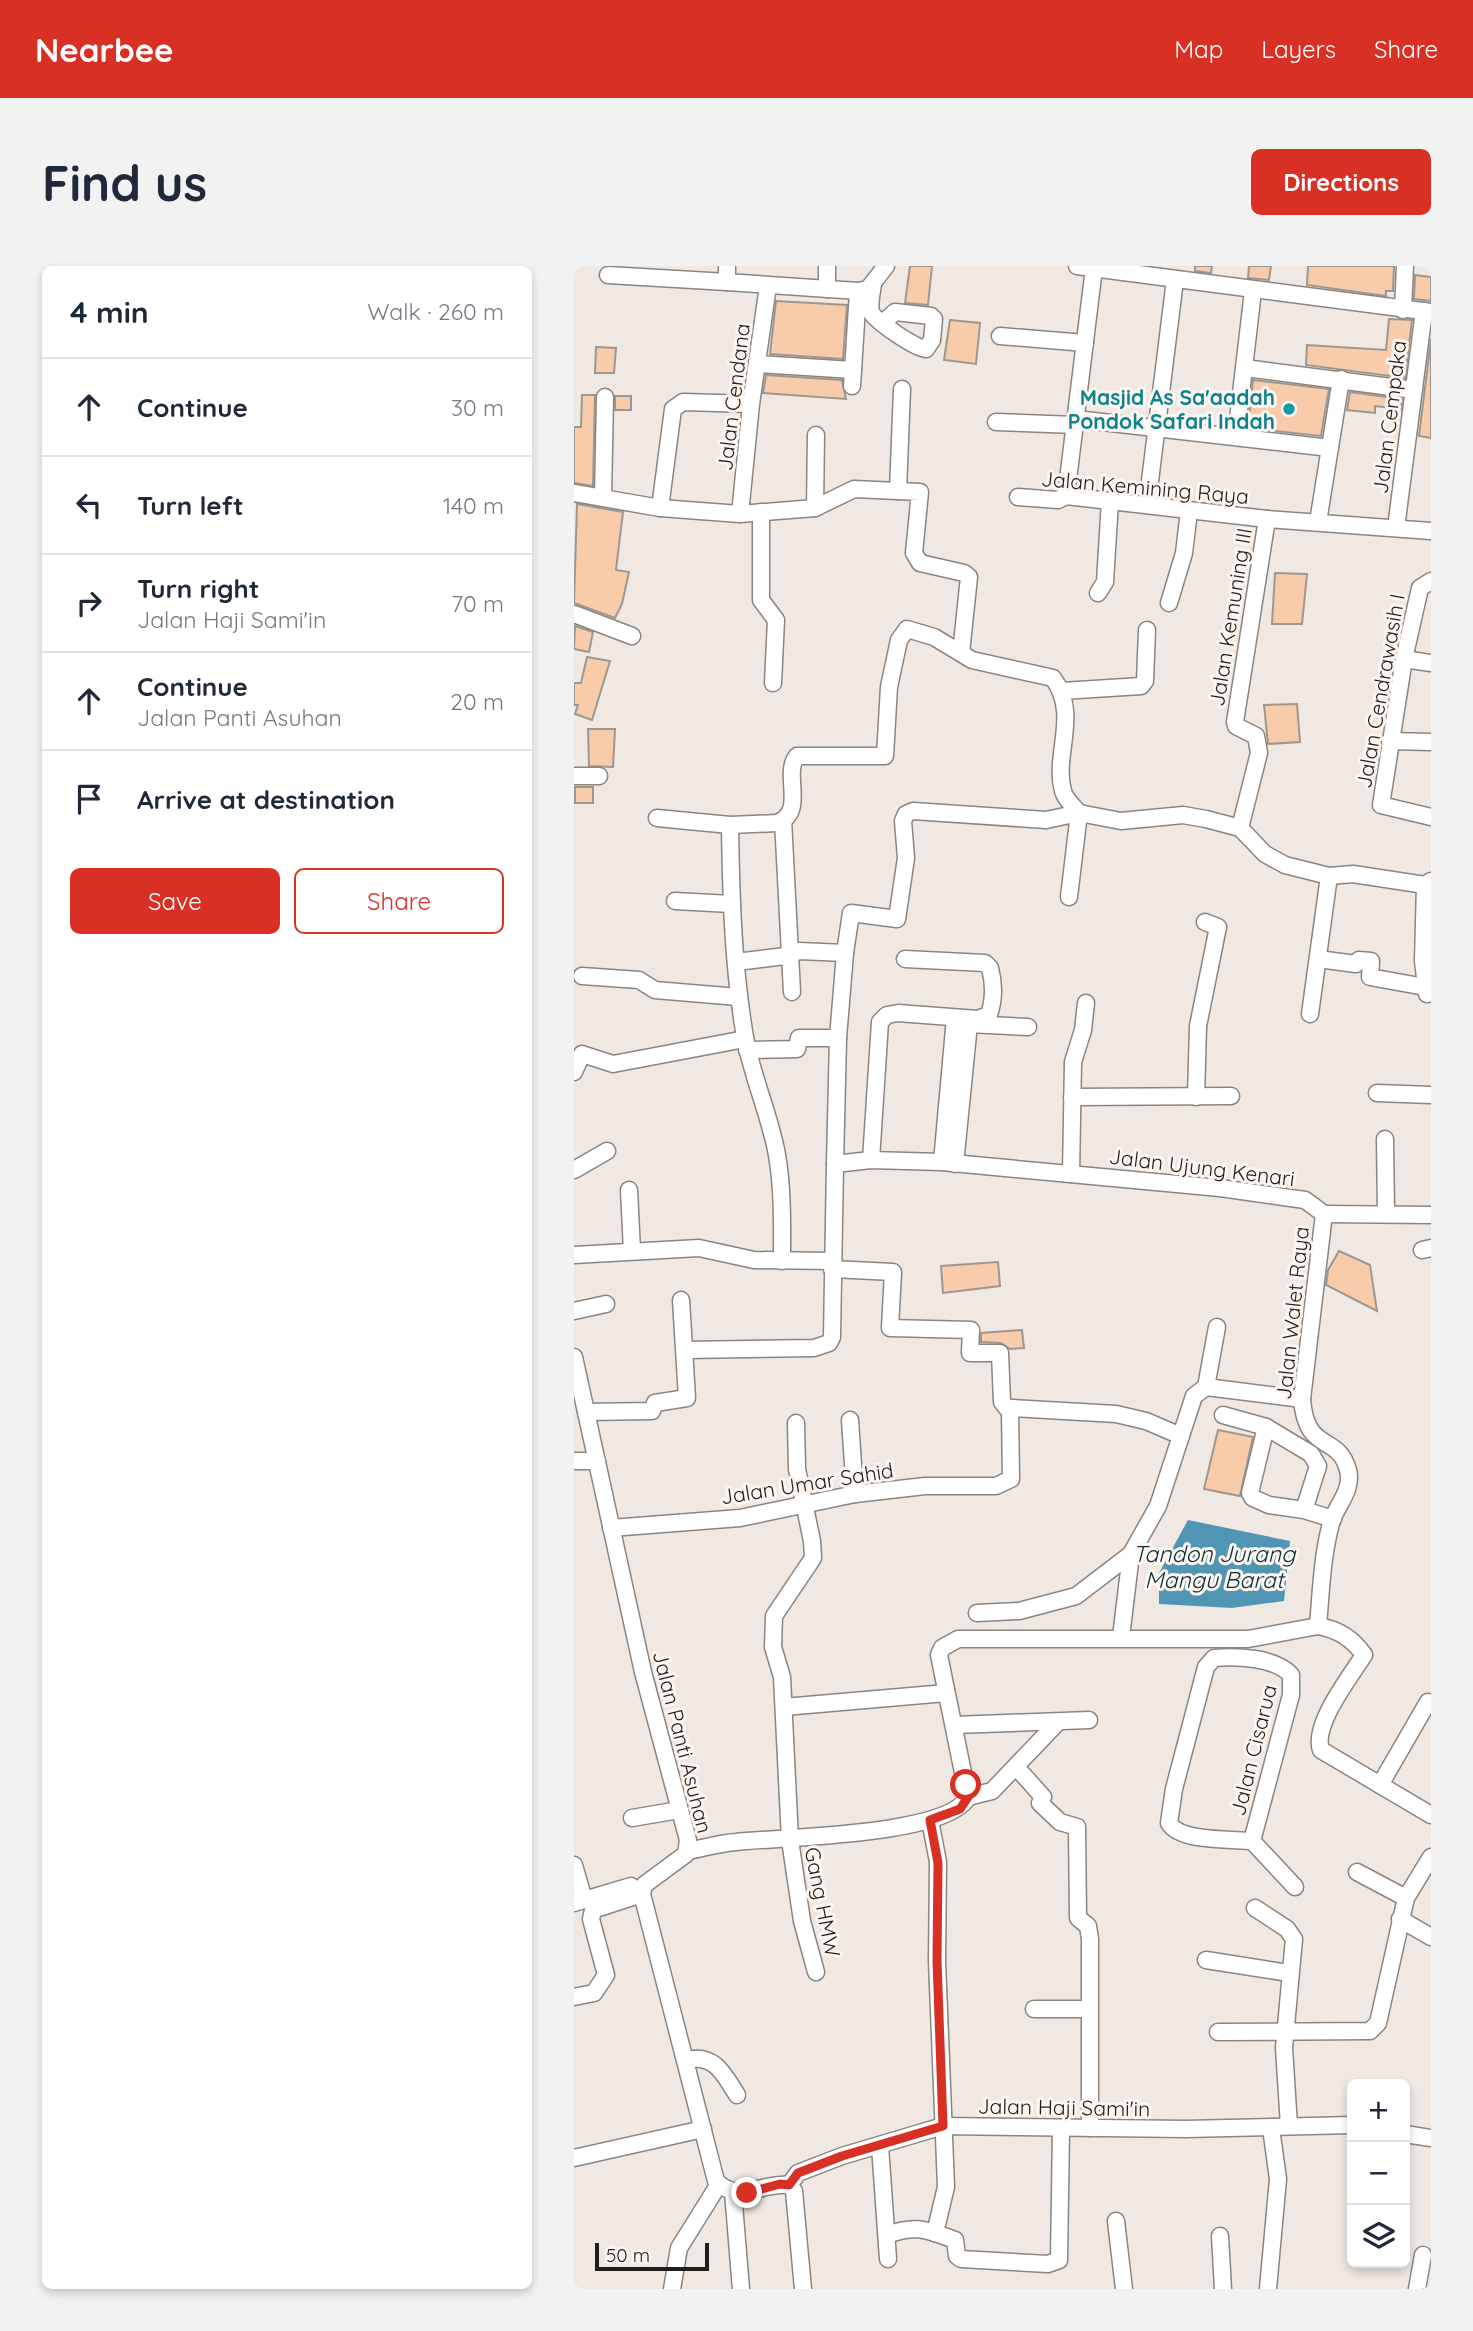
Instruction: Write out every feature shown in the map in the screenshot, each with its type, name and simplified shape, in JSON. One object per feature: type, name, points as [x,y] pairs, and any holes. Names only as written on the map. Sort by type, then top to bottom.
[{"type":"street","points":[[827,266],[827,289]]},
{"type":"street","points":[[758,364],[852,378],[866,287],[886,266]]},
{"type":"street","points":[[1077,266],[1427,312]]},
{"type":"street","points":[[1403,310],[1405,266]]},
{"type":"street","points":[[1066,496],[1094,268]]},
{"type":"street","points":[[608,275],[727,274],[768,286],[827,289],[866,287]]},
{"type":"street","points":[[1147,505],[1175,280]]},
{"type":"street","name":"Jalan Cendana","points":[[740,514],[751,404],[768,286]]},
{"type":"street","points":[[866,287],[874,317],[884,322]]},
{"type":"street","points":[[1236,436],[1253,291]]},
{"type":"street","name":"Jalan Cempaka","points":[[1396,528],[1427,312]]},
{"type":"street","points":[[1000,336],[1085,343]]},
{"type":"street","points":[[1245,368],[1414,390]]},
{"type":"street","points":[[1318,522],[1341,379]]},
{"type":"street","points":[[898,491],[902,389]]},
{"type":"street","points":[[603,498],[605,397]]},
{"type":"street","points":[[660,508],[673,409],[682,402],[751,404]]},
{"type":"street","points":[[996,422],[1075,422],[1158,427],[1330,448]]},
{"type":"street","points":[[815,508],[816,435]]},
{"type":"street","points":[[574,494],[660,508],[740,514],[815,508],[853,489],[920,492],[914,553],[920,564],[964,573],[969,578],[961,653]]},
{"type":"street","name":"Jalan Kemining Raya","points":[[1018,497],[1058,500],[1066,496],[1267,519],[1431,531]]},
{"type":"street","points":[[1098,593],[1105,582],[1110,501]]},
{"type":"street","points":[[1168,603],[1184,553],[1189,511]]},
{"type":"street","points":[[761,512],[761,600],[776,620],[773,683]]},
{"type":"street","name":"Jalan Kemuning III","points":[[1240,828],[1259,753],[1256,736],[1236,726],[1236,722],[1267,519]]},
{"type":"street","name":"Jalan Cendrawasih I","points":[[1431,581],[1420,587],[1404,659],[1381,805],[1431,817]]},
{"type":"street","points":[[574,614],[632,636]]},
{"type":"street","points":[[792,992],[783,820],[793,804],[793,764],[797,756],[885,756],[891,676],[899,640],[907,629],[934,638],[985,664],[1053,678],[1062,691],[1065,716],[1062,789],[1079,813],[1069,897]]},
{"type":"street","points":[[1062,691],[1141,686],[1145,681],[1147,630]]},
{"type":"street","points":[[1404,659],[1431,663]]},
{"type":"street","points":[[1390,741],[1431,742]]},
{"type":"street","points":[[574,776],[599,776]]},
{"type":"street","points":[[685,1350],[824,1346],[832,1337],[838,1038],[850,913],[897,919],[906,858],[906,814],[919,810],[1046,820],[1079,813],[1121,821],[1183,815],[1240,828],[1265,854],[1285,865],[1329,876],[1353,874],[1428,883],[1428,990],[1370,977],[1371,961],[1359,960],[1356,964],[1318,959]]},
{"type":"street","points":[[657,818],[730,825],[783,820]]},
{"type":"street","points":[[730,825],[731,904],[738,997],[746,1045],[777,1154],[782,1202],[782,1261]]},
{"type":"street","points":[[1310,1014],[1329,876]]},
{"type":"street","points":[[675,901],[731,904]]},
{"type":"street","points":[[1196,1097],[1198,1026],[1218,927],[1205,922]]},
{"type":"street","points":[[736,962],[799,951],[845,953]]},
{"type":"street","points":[[871,1160],[880,1021],[887,1015],[898,1013],[977,1019],[989,1015],[993,981],[990,968],[974,961],[905,959]]},
{"type":"street","points":[[582,976],[639,980],[655,990],[738,997]]},
{"type":"street","points":[[1071,1174],[1073,1062],[1083,1030],[1086,1003]]},
{"type":"street","points":[[949,1163],[955,1018]]},
{"type":"street","points":[[949,1163],[969,1024],[1028,1027]]},
{"type":"street","points":[[574,1072],[582,1054],[613,1064],[746,1045],[797,1049],[799,1038],[838,1038]]},
{"type":"street","points":[[1377,1093],[1431,1095]]},
{"type":"street","points":[[1072,1097],[1231,1096]]},
{"type":"street","points":[[1385,1139],[1386,1212]]},
{"type":"street","points":[[574,1170],[607,1151]]},
{"type":"street","name":"Jalan Ujung Kenari","points":[[835,1164],[871,1160],[949,1163],[1071,1174],[1305,1200],[1324,1214]]},
{"type":"street","points":[[629,1190],[632,1251]]},
{"type":"street","name":"Jalan Walet Raya","points":[[1311,1434],[1303,1422],[1302,1399],[1324,1214],[1386,1212],[1431,1215]]},
{"type":"street","points":[[574,1255],[699,1248],[754,1260],[892,1272],[890,1328],[971,1330],[970,1353],[1000,1353],[1002,1402],[1010,1412],[1013,1408],[1116,1414],[1146,1421],[1181,1436]]},
{"type":"street","points":[[586,1412],[652,1411],[655,1403],[687,1398],[681,1300]]},
{"type":"street","points":[[574,1311],[606,1304]]},
{"type":"street","points":[[1206,1387],[1217,1327]]},
{"type":"street","name":"Jalan Panti Asuhan","points":[[574,1357],[643,1672],[688,1851],[643,1889]]},
{"type":"street","points":[[1121,1637],[1131,1554],[1158,1506],[1194,1395],[1206,1387],[1302,1399]]},
{"type":"street","name":"Jalan Umar Sahid","points":[[611,1528],[740,1518],[855,1494],[925,1486],[996,1486],[1009,1481],[1013,1468],[1010,1412]]},
{"type":"street","points":[[1223,1415],[1266,1427],[1311,1454],[1318,1466],[1304,1510]]},
{"type":"street","points":[[850,1420],[855,1494]]},
{"type":"street","name":"Gang HMW","points":[[796,1423],[797,1469],[813,1541],[813,1558],[774,1616],[774,1652],[781,1668],[790,1840],[802,1921],[816,1972]]},
{"type":"street","points":[[1266,1427],[1250,1493],[1253,1499],[1333,1519]]},
{"type":"street","points":[[1301,1449],[1311,1434],[1332,1446],[1349,1471],[1349,1483],[1333,1519],[1323,1568],[1323,1627]]},
{"type":"street","points":[[574,1461],[597,1461]]},
{"type":"street","points":[[977,1613],[1019,1611],[1076,1596],[1131,1554]]},
{"type":"street","points":[[968,1797],[939,1656],[942,1647],[958,1639],[1248,1639],[1323,1627],[1353,1641],[1364,1655],[1322,1724],[1318,1743],[1321,1750],[1431,1815]]},
{"type":"street","points":[[1248,1639],[1248,1659]]},
{"type":"street","name":"Jalan Cisarua","points":[[1214,1658],[1248,1659],[1286,1670],[1292,1682],[1252,1841],[1187,1836],[1174,1830],[1169,1823],[1174,1789],[1206,1667],[1214,1658]]},
{"type":"street","points":[[784,1707],[946,1693]]},
{"type":"street","points":[[1380,1785],[1428,1702]]},
{"type":"street","points":[[954,1725],[1089,1720]]},
{"type":"street","points":[[688,1851],[736,1842],[790,1840],[930,1820],[960,1809],[968,1797],[992,1791],[1017,1768],[1058,1722]]},
{"type":"street","points":[[1017,1768],[1043,1797],[1040,1803],[1060,1822],[1077,1827],[1078,1918],[1088,1926],[1090,1939],[1090,2128]]},
{"type":"street","points":[[632,1818],[679,1810]]},
{"type":"street","points":[[930,1820],[938,1863],[937,1961],[946,2187],[935,2233]]},
{"type":"street","points":[[1252,1841],[1295,1887]]},
{"type":"street","points":[[1218,2032],[1370,2031],[1378,2023],[1406,1899],[1431,1857]]},
{"type":"street","points":[[574,1865],[579,1901],[643,1889]]},
{"type":"street","points":[[1357,1872],[1406,1899]]},
{"type":"street","points":[[574,1997],[594,1993],[606,1975],[591,1919],[593,1910],[643,1889]]},
{"type":"street","points":[[643,1889],[703,2129],[726,2188],[741,2289]]},
{"type":"street","points":[[1255,1908],[1293,1935],[1284,2033],[1289,2126]]},
{"type":"street","points":[[1400,1919],[1431,1937]]},
{"type":"street","points":[[1206,1960],[1289,1973]]},
{"type":"street","points":[[1034,2009],[1089,2009]]},
{"type":"street","points":[[687,2060],[700,2057],[709,2060],[719,2067],[737,2095]]},
{"type":"street","name":"Jalan Haji Sami'in","points":[[789,2185],[798,2173],[943,2126],[1061,2129],[1347,2125]]},
{"type":"street","points":[[1268,2289],[1278,2179],[1271,2128]]},
{"type":"street","points":[[574,2158],[703,2129]]},
{"type":"street","points":[[887,2235],[912,2227],[935,2233],[955,2240],[957,2256],[961,2259],[1048,2264],[1059,2260],[1061,2129]]},
{"type":"street","points":[[1410,2135],[1431,2138]]},
{"type":"street","points":[[880,2146],[888,2259]]},
{"type":"street","points":[[672,2289],[678,2248],[726,2188],[789,2185],[794,2191],[803,2289]]},
{"type":"street","points":[[1116,2221],[1124,2289]]},
{"type":"street","points":[[1220,2236],[1223,2289]]},
{"type":"street","points":[[1417,2289],[1423,2255]]},
{"type":"water","name":"Tandon Jurang Mangu Barat","points":[[1188,1520],[1290,1541],[1284,1601],[1232,1608],[1159,1604],[1159,1573]]},
{"type":"building","points":[[910,266],[932,266],[928,305],[905,303]]},
{"type":"building","points":[[1195,266],[1212,266],[1211,273],[1195,271]]},
{"type":"building","points":[[1249,266],[1271,266],[1269,280],[1248,278]]},
{"type":"building","points":[[1308,266],[1394,266],[1393,291],[1386,291],[1386,296],[1307,285]]},
{"type":"building","points":[[1415,275],[1431,277],[1431,301],[1414,299]]},
{"type":"building","points":[[776,301],[847,305],[843,359],[770,354]]},
{"type":"building","points":[[1389,319],[1412,320],[1405,378],[1306,365],[1307,345],[1386,350]]},
{"type":"building","points":[[950,320],[980,323],[976,364],[944,360]]},
{"type":"building","points":[[1431,339],[1431,438],[1419,436]]},
{"type":"building","points":[[596,347],[616,348],[614,373],[595,373]]},
{"type":"building","points":[[766,375],[842,380],[846,399],[763,393]]},
{"type":"building","name":"Masjid As Sa'aadah Pondok Safari Indah","points":[[1253,380],[1329,389],[1321,436],[1248,428]]},
{"type":"building","points":[[1350,392],[1402,399],[1401,409],[1375,406],[1375,413],[1347,410]]},
{"type":"building","points":[[582,395],[595,395],[593,486],[574,483],[574,427],[581,427]]},
{"type":"building","points":[[615,396],[631,396],[631,410],[615,410]]},
{"type":"building","points":[[577,504],[623,512],[616,570],[629,572],[622,604],[615,618],[574,603]]},
{"type":"building","points":[[1275,573],[1307,574],[1302,624],[1272,624]]},
{"type":"building","points":[[575,626],[593,632],[589,652],[574,649]]},
{"type":"building","points":[[587,657],[610,661],[592,720],[575,714],[578,705],[574,705],[574,683],[581,683]]},
{"type":"building","points":[[1297,704],[1300,742],[1268,744],[1264,705]]},
{"type":"building","points":[[588,729],[615,729],[613,767],[589,766]]},
{"type":"building","points":[[575,787],[593,787],[593,803],[575,803]]},
{"type":"building","points":[[1339,1251],[1370,1265],[1377,1311],[1326,1285],[1328,1270]]},
{"type":"building","points":[[998,1262],[1000,1286],[943,1293],[941,1266]]},
{"type":"building","points":[[1022,1330],[1024,1348],[1010,1349],[1001,1343],[981,1342],[981,1333]]},
{"type":"building","points":[[1218,1430],[1253,1437],[1240,1496],[1204,1489]]},
{"type":"place","name":"Masjid As Sa'aadah Pondok Safari Indah","points":[[1289,409]]},
{"type":"route","points":[[747,2193],[780,2184],[789,2185],[798,2173],[842,2156],[943,2126],[936,1920],[938,1863],[930,1820],[960,1809],[968,1797],[966,1785]]}]
